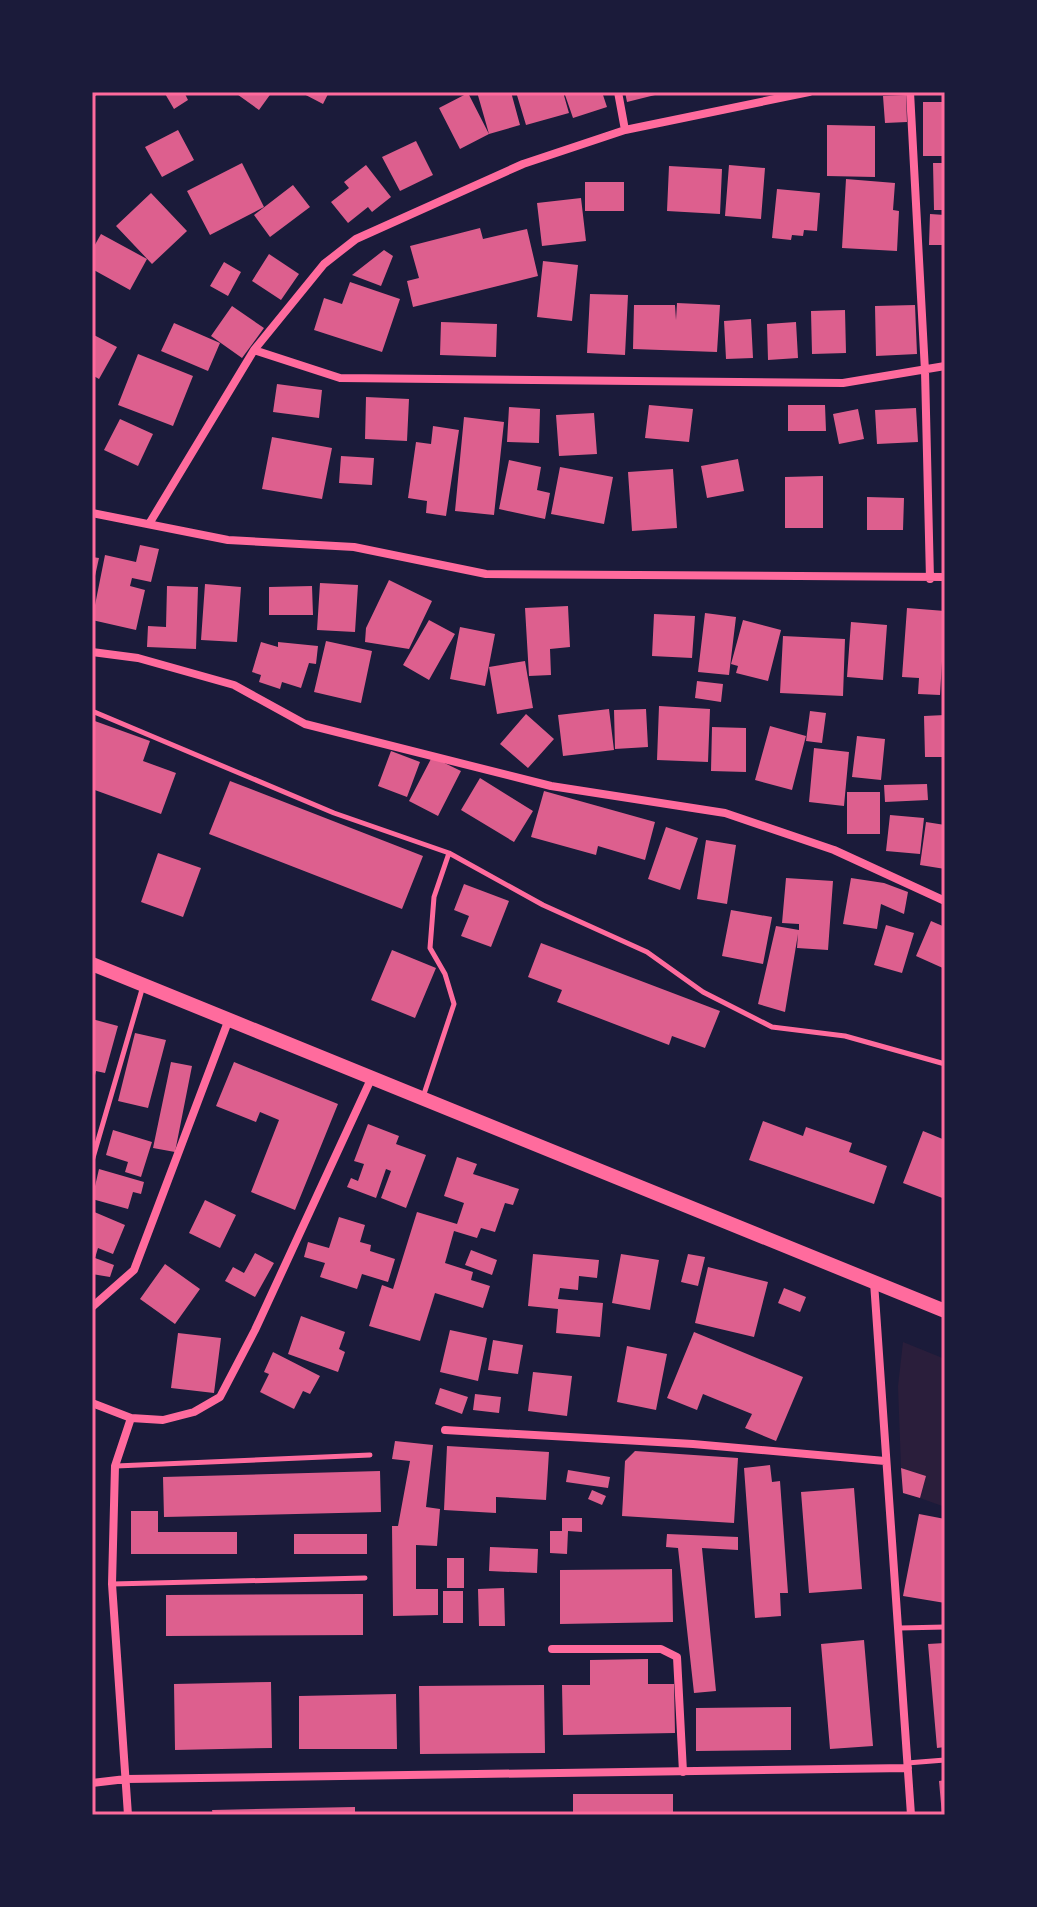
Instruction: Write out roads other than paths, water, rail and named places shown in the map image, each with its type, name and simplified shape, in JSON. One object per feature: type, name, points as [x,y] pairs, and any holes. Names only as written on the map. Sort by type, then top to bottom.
[{"type":"main road","points":[[92,964],[945,1311]]},
{"type":"street","points":[[618,92],[625,130]]},
{"type":"street","points":[[149,524],[254,350],[324,264],[356,239],[523,164],[625,130],[809,92]]},
{"type":"street","points":[[910,92],[925,371],[930,579]]},
{"type":"street","points":[[254,350],[340,378],[843,383],[945,366]]},
{"type":"street","points":[[92,513],[228,540],[354,547],[486,574],[945,577]]},
{"type":"street","points":[[92,652],[138,658],[234,685],[305,724],[551,786],[725,813],[834,850],[945,901]]},
{"type":"street","points":[[92,1307],[134,1270],[229,1019]]},
{"type":"street","points":[[92,1403],[131,1418],[163,1420],[184,1415],[220,1397],[255,1330],[372,1077]]},
{"type":"street","points":[[873,1281],[911,1815]]},
{"type":"street","points":[[128,1815],[112,1584],[115,1466],[131,1418]]},
{"type":"street","points":[[445,1430],[693,1444],[885,1461]]},
{"type":"street","points":[[552,1649],[661,1649],[677,1657],[683,1772]]},
{"type":"street","points":[[92,1783],[126,1779],[908,1766]]},
{"type":"lane","points":[[92,711],[334,813],[449,853],[543,905],[647,952],[703,992],[772,1027],[845,1036],[945,1064]]},
{"type":"lane","points":[[423,1098],[454,1004],[445,974],[430,948],[434,897],[449,853]]},
{"type":"lane","points":[[92,1161],[143,985]]},
{"type":"lane","points":[[115,1466],[370,1455]]},
{"type":"lane","points":[[112,1584],[365,1578]]},
{"type":"lane","points":[[900,1628],[945,1627]]},
{"type":"lane","points":[[908,1766],[945,1760]]}]
